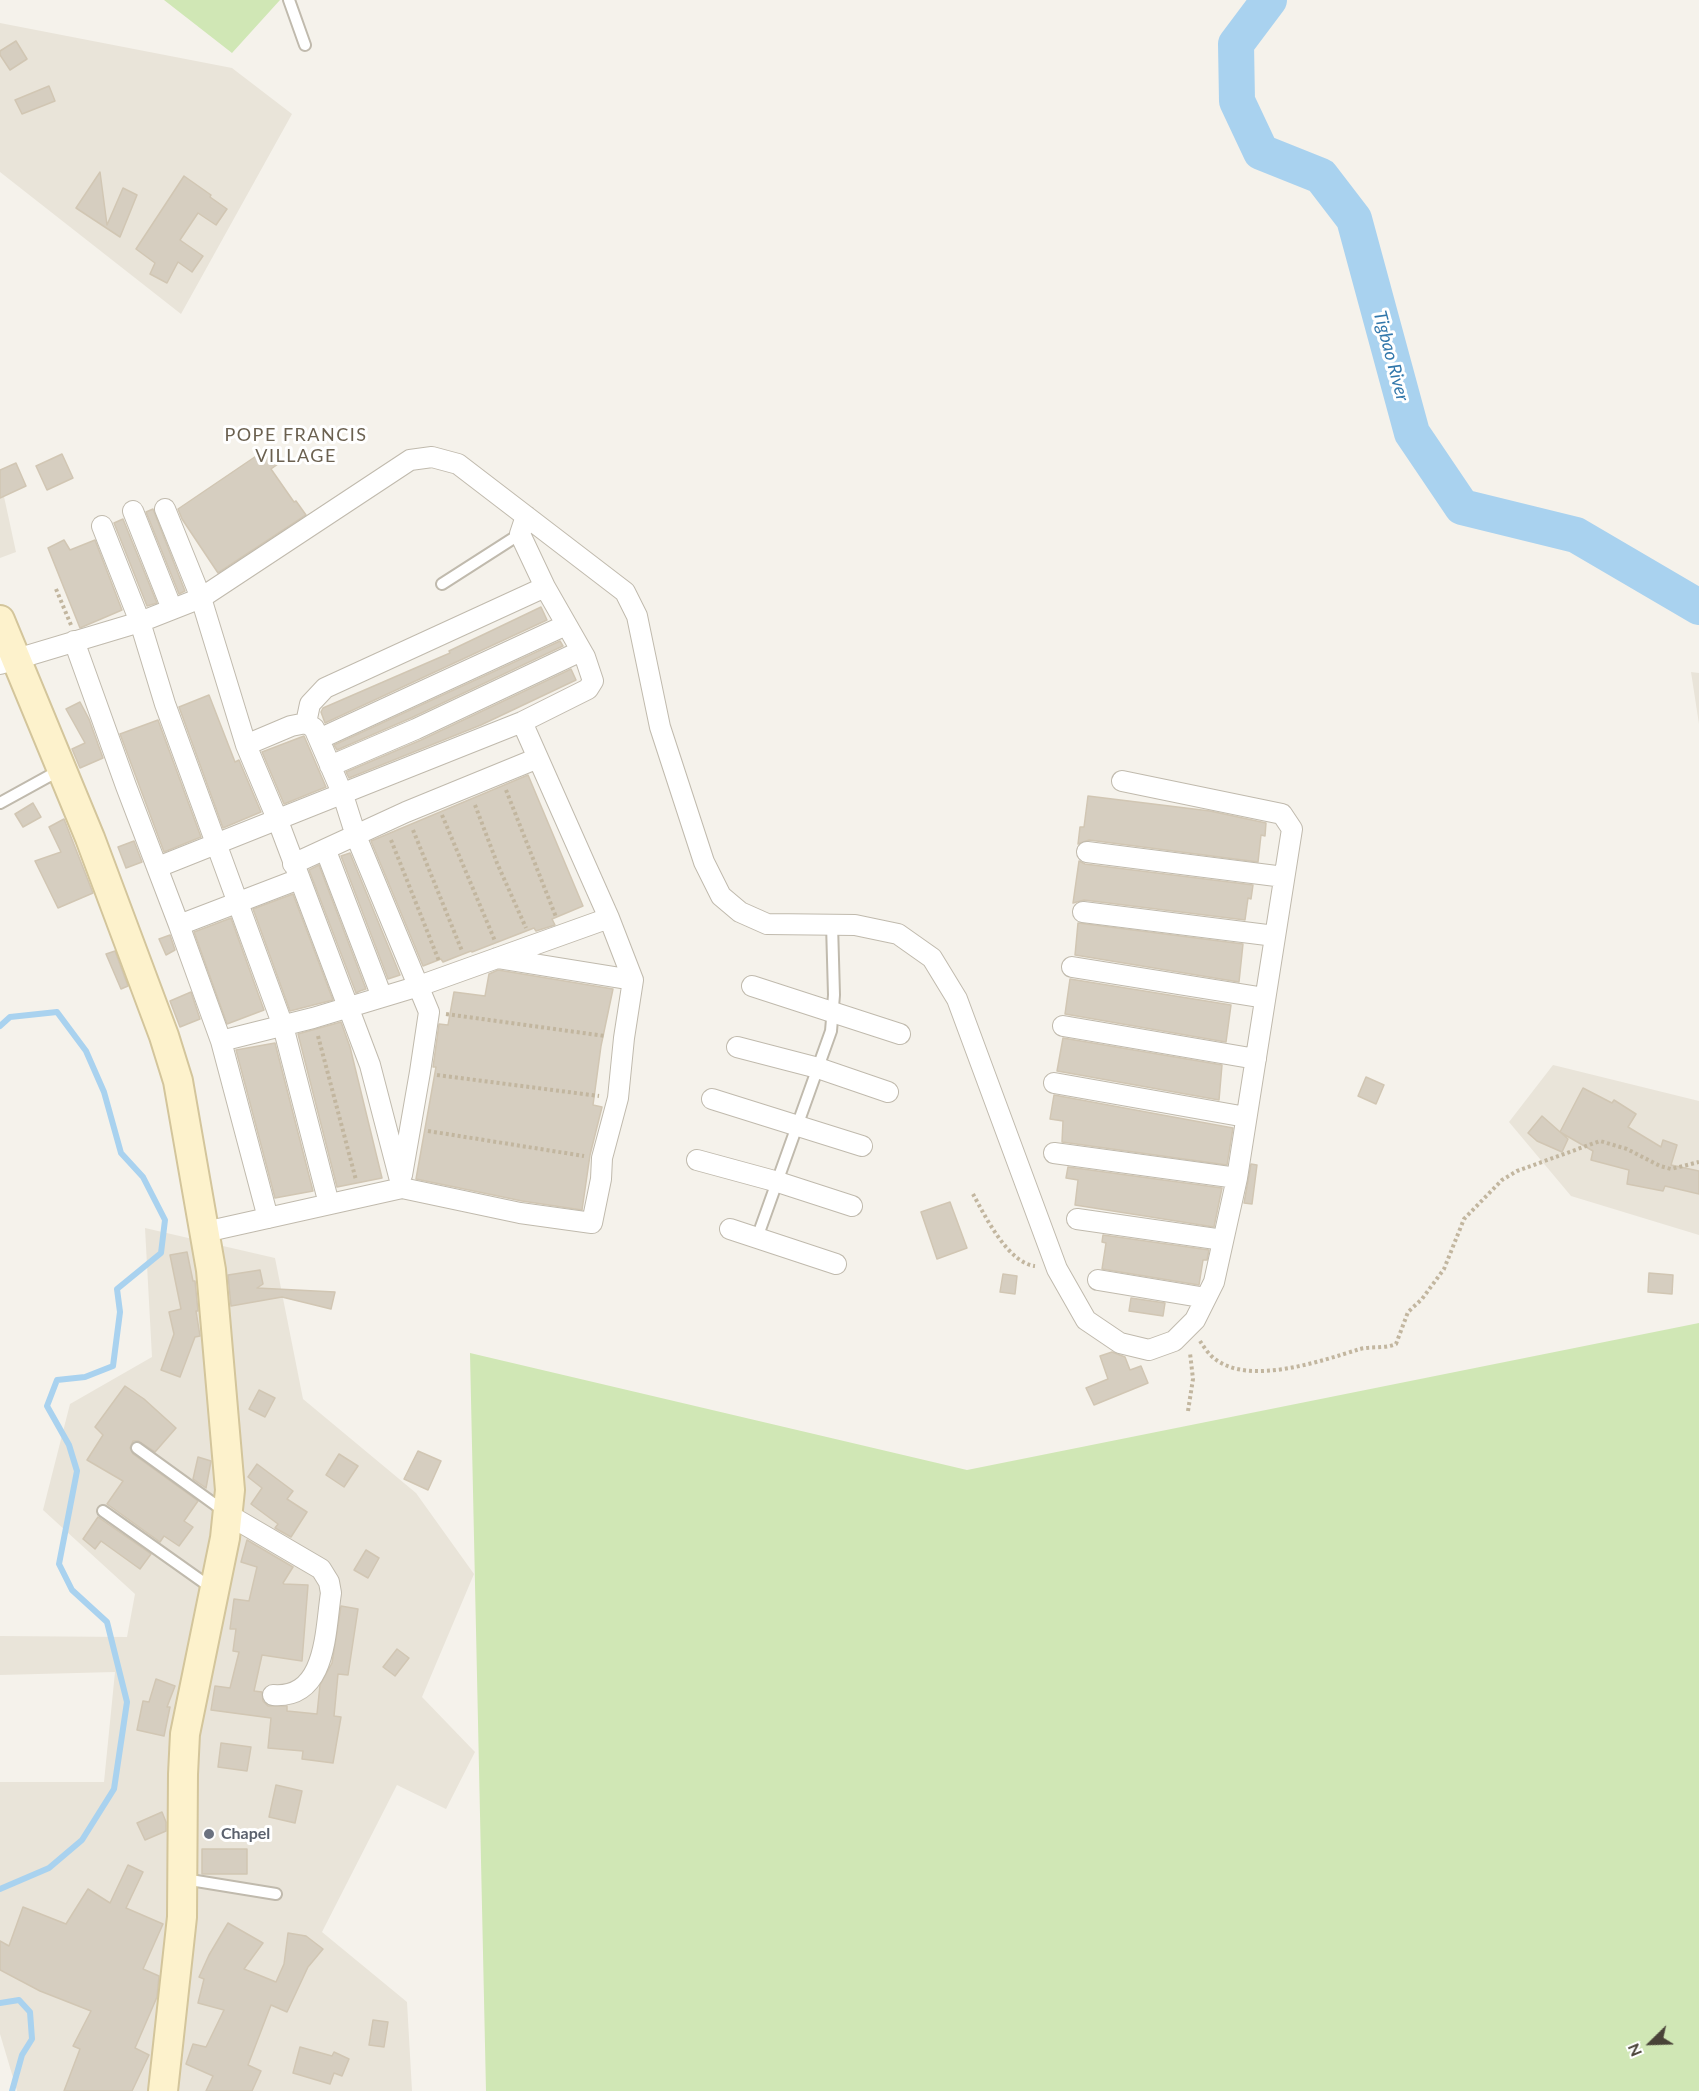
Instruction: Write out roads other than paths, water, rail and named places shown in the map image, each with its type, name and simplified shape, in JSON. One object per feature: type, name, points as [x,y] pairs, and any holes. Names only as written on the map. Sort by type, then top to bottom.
[{"type":"street","points":[[8,662],[140,622],[201,598],[410,460],[432,457],[458,464],[523,525],[625,592],[637,616],[660,728],[704,862],[721,896],[740,912],[767,924],[855,925],[898,934],[932,958],[957,999],[1057,1269],[1086,1320],[1120,1343],[1149,1350],[1174,1341],[1195,1320],[1214,1282],[1237,1178],[1292,829],[1282,814],[1122,781]]},
{"type":"street","points":[[165,509],[201,598],[246,745],[350,1007],[370,1065],[401,1185]]},
{"type":"street","points":[[133,511],[172,609]]},
{"type":"street","points":[[158,867],[522,722],[588,689],[593,681],[581,651],[545,587],[523,525]]},
{"type":"street","points":[[102,526],[140,622],[165,704],[283,1026],[329,1204]]},
{"type":"street","points":[[306,723],[310,704],[325,688],[545,587]]},
{"type":"street","points":[[0,620],[8,662],[61,769],[94,849],[168,1047],[178,1080],[211,1270],[230,1490],[225,1538],[185,1734],[182,1917],[163,2091]]},
{"type":"street","points":[[318,739],[566,626]]},
{"type":"street","points":[[76,640],[126,786],[221,1041],[268,1218]]},
{"type":"street","points":[[330,766],[416,729],[581,651]]},
{"type":"street","points":[[205,1232],[361,1197],[401,1185],[520,1213],[592,1223],[601,1179],[602,1158],[618,1098],[633,980],[609,918],[522,722]]},
{"type":"street","points":[[246,745],[291,726],[306,723],[314,728],[429,1012],[401,1185]]},
{"type":"street","points":[[179,925],[239,902],[296,872],[326,850],[406,812],[538,758]]},
{"type":"street","points":[[326,850],[382,997]]},
{"type":"street","points":[[1087,852],[1284,878]]},
{"type":"street","points":[[1083,912],[1275,936]]},
{"type":"street","points":[[221,1041],[313,1018],[419,986],[609,918]]},
{"type":"street","points":[[497,957],[633,980]]},
{"type":"street","points":[[1072,967],[1265,998]]},
{"type":"street","points":[[752,986],[900,1034]]},
{"type":"street","points":[[1064,1026],[1256,1059]]},
{"type":"street","points":[[737,1047],[818,1068],[888,1092]]},
{"type":"street","points":[[1054,1083],[1246,1117]]},
{"type":"street","points":[[712,1099],[862,1146]]},
{"type":"street","points":[[1054,1153],[1237,1178]]},
{"type":"street","points":[[697,1160],[778,1182],[852,1206]]},
{"type":"street","points":[[1077,1219],[1223,1240]]},
{"type":"street","points":[[730,1230],[836,1264]]},
{"type":"street","points":[[1098,1280],[1206,1298]]},
{"type":"street","points":[[227,1514],[321,1569],[329,1582],[331,1593],[318,1671],[297,1692],[286,1696],[273,1695]]},
{"type":"lane","points":[[289,0],[305,45]]},
{"type":"lane","points":[[442,584],[523,525]]},
{"type":"lane","points":[[0,803],[61,769]]},
{"type":"lane","points":[[757,1238],[831,1031],[834,995],[832,924]]},
{"type":"lane","points":[[137,1448],[227,1514]]},
{"type":"lane","points":[[103,1511],[214,1590]]},
{"type":"lane","points":[[183,1879],[276,1893]]},
{"type":"waterway","name":"Tigbao River","points":[[1269,0],[1236,44],[1237,101],[1261,152],[1321,176],[1354,219],[1412,433],[1462,507],[1576,535],[1699,607]]},
{"type":"waterway","points":[[0,1026],[10,1017],[57,1012],[86,1051],[104,1092],[121,1153],[143,1177],[165,1220],[161,1253],[117,1289],[120,1312],[113,1366],[85,1377],[57,1380],[47,1406],[69,1445],[77,1471],[59,1564],[72,1590],[107,1622],[127,1702],[114,1789],[82,1840],[49,1868],[0,1889]]},
{"type":"waterway","points":[[0,2003],[19,2000],[30,2012],[32,2039],[22,2055],[12,2091]]},
{"type":"place","name":"Chapel","points":[[209,1834]]},
{"type":"district","name":"POPE FRANCIS VILLAGE","points":[[296,445]]}]
